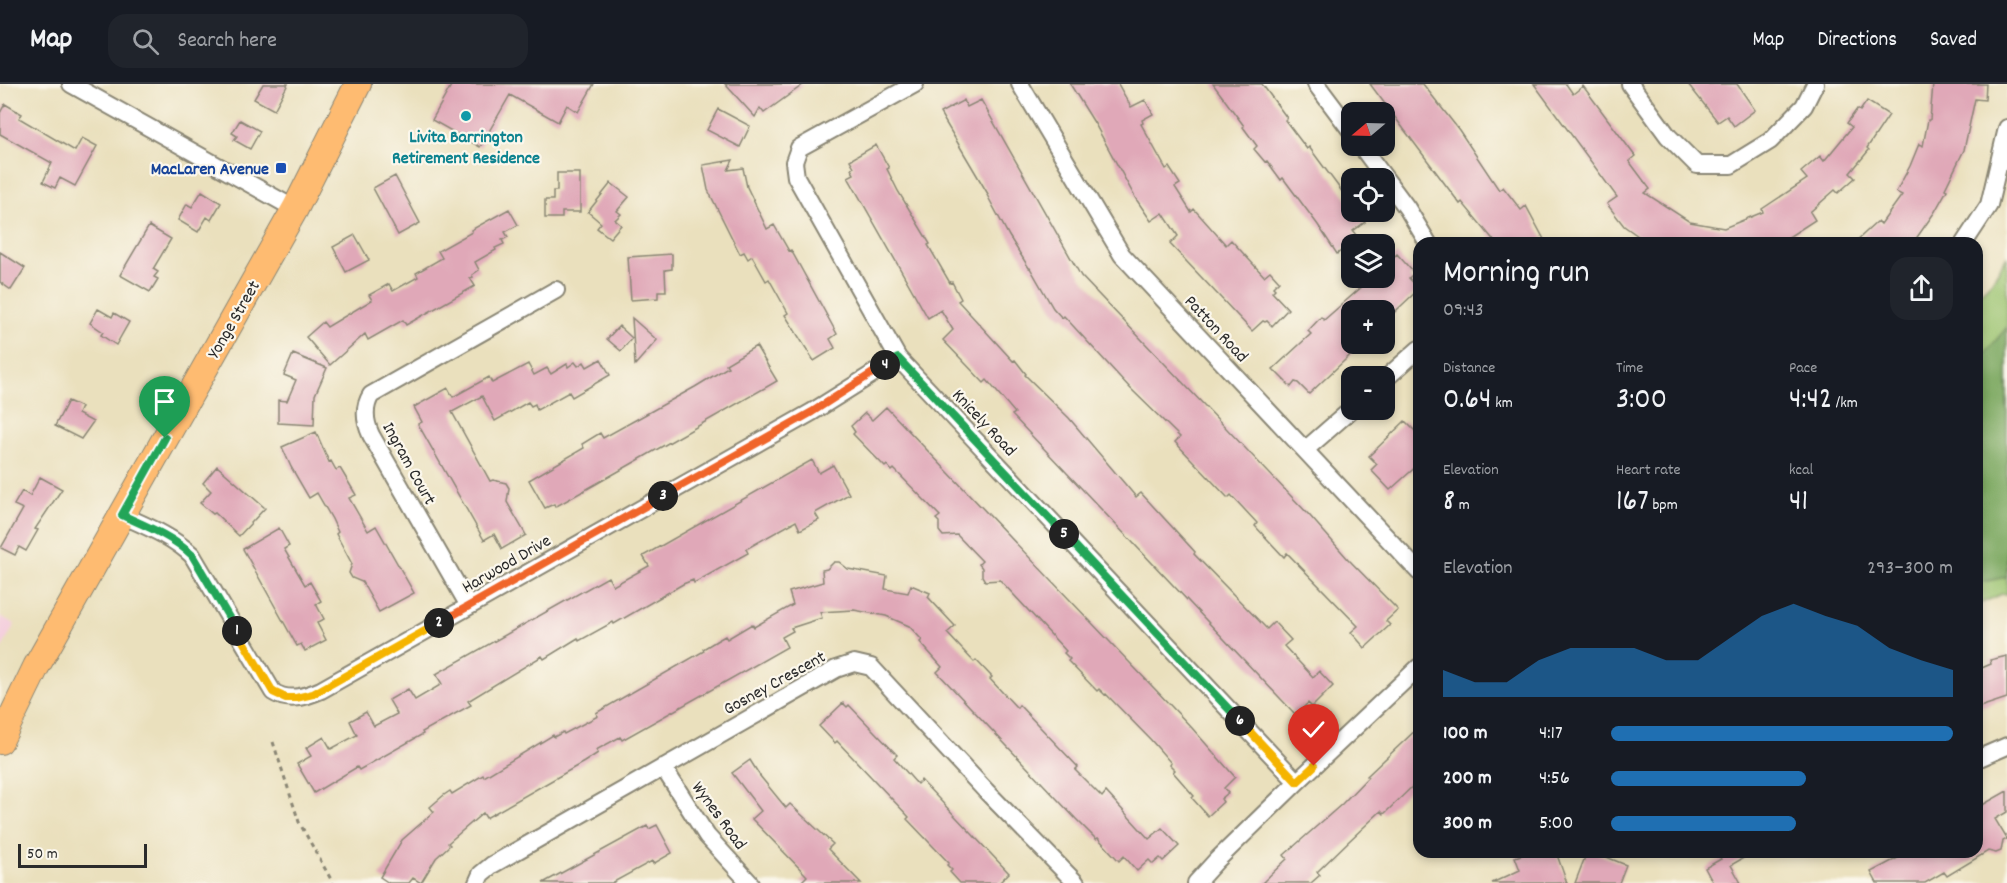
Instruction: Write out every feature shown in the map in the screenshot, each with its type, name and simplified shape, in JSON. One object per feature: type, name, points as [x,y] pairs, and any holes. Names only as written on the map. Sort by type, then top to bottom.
[{"type":"main road","name":"Yonge Street","points":[[0,741],[36,667],[294,209],[358,84]]},
{"type":"street","points":[[70,84],[294,209]]},
{"type":"street","name":"Knicely Road","points":[[915,84],[799,148],[794,162],[796,177],[898,358],[1297,782]]},
{"type":"street","name":"Patton Road","points":[[1020,84],[1122,255],[1413,566]]},
{"type":"street","points":[[1316,84],[1341,117]]},
{"type":"street","points":[[1630,84],[1668,136],[1696,165],[1731,165],[1770,141],[1804,106],[1815,84]]},
{"type":"street","points":[[1968,237],[1989,205],[2007,128]]},
{"type":"street","points":[[1368,156],[1407,208],[1424,237]]},
{"type":"street","name":"Ingram Court","points":[[469,606],[371,435],[366,421],[366,407],[371,395],[556,290]]},
{"type":"street","points":[[1395,370],[1413,354]]},
{"type":"street","name":"Harwood Drive","points":[[122,515],[164,535],[192,555],[273,692],[279,696],[296,698],[321,690],[812,412],[898,358]]},
{"type":"street","points":[[1305,450],[1341,419]]},
{"type":"street","name":"Gosney Crescent","points":[[477,883],[481,874],[492,865],[836,669],[854,663],[862,663],[871,667],[1076,883]]},
{"type":"street","points":[[1196,883],[1297,782],[1413,673]]},
{"type":"street","points":[[1983,756],[2007,746]]},
{"type":"street","name":"Wynes Road","points":[[663,767],[706,836],[750,883]]},
{"type":"path","points":[[273,742],[299,822],[333,883]]},
{"type":"shaded area","points":[[0,616],[15,624],[0,652]]},
{"type":"green space","points":[[2007,256],[2007,594],[1983,602],[1983,290],[1993,280]]},
{"type":"green space","points":[[2007,327],[2007,577],[1983,582],[1983,356]]},
{"type":"building","points":[[263,84],[288,84],[274,110],[254,99]]},
{"type":"building","name":"Livita Barrington Retirement Residence","points":[[452,84],[594,84],[578,112],[567,105],[558,122],[510,95],[480,147],[432,120]]},
{"type":"building","points":[[725,84],[804,84],[764,113],[760,108],[755,117]]},
{"type":"building","points":[[1070,84],[1118,84],[1131,107],[1145,100],[1153,114],[1142,120],[1141,124],[1166,169],[1169,167],[1180,184],[1175,187],[1191,212],[1194,209],[1226,245],[1231,240],[1264,276],[1270,271],[1279,281],[1273,287],[1275,289],[1272,292],[1288,309],[1272,326],[1267,321],[1263,321],[1252,331],[1170,244],[1178,236],[1163,213],[1151,221]]},
{"type":"building","points":[[1213,84],[1262,84],[1287,118],[1285,120],[1307,149],[1309,147],[1341,190],[1341,222],[1365,222],[1353,231],[1355,234],[1341,234],[1341,251],[1337,254],[1283,178],[1281,180],[1267,161],[1265,162],[1254,149],[1257,146]]},
{"type":"building","points":[[1370,84],[1423,84],[1459,130],[1499,190],[1503,187],[1521,210],[1526,206],[1543,237],[1491,237],[1462,202],[1460,204],[1395,117],[1395,102],[1384,102]]},
{"type":"building","points":[[1534,84],[1566,84],[1573,94],[1583,86],[1635,156],[1629,161],[1650,189],[1645,193],[1690,222],[1724,228],[1763,212],[1762,209],[1807,179],[1801,172],[1820,156],[1824,161],[1852,127],[1847,123],[1857,109],[1860,111],[1867,101],[1889,115],[1867,148],[1869,150],[1850,173],[1855,178],[1838,193],[1835,190],[1810,212],[1815,220],[1789,237],[1640,237],[1624,226],[1607,204],[1617,197]]},
{"type":"building","points":[[1688,84],[1737,84],[1755,110],[1734,126],[1727,116],[1718,122]]},
{"type":"building","points":[[1933,84],[1986,84],[1985,100],[1975,99],[1964,150],[1945,189],[1947,190],[1917,237],[1861,237],[1878,221],[1881,224],[1902,195],[1896,192],[1919,144],[1923,146],[1928,120],[1930,120]]},
{"type":"building","points":[[964,100],[967,107],[981,100],[1081,276],[1398,610],[1386,621],[1390,625],[1365,648],[1351,632],[1358,626],[1287,553],[1284,557],[1255,526],[1257,523],[1231,495],[1228,498],[1175,442],[1180,437],[1130,388],[1064,316],[1062,318],[1053,308],[1009,236],[988,194],[940,113]]},
{"type":"building","points":[[5,104],[22,114],[19,118],[75,151],[82,138],[97,146],[75,186],[60,178],[55,188],[43,182],[52,163],[0,134],[0,113]]},
{"type":"building","points":[[718,109],[750,126],[740,147],[707,130]]},
{"type":"building","points":[[240,120],[260,131],[250,149],[234,140],[237,136],[232,133]]},
{"type":"building","points":[[876,145],[889,168],[887,169],[898,191],[961,299],[958,301],[1013,361],[1015,360],[1025,375],[1069,418],[1136,497],[1141,493],[1195,552],[1194,554],[1267,629],[1274,622],[1291,640],[1284,646],[1313,677],[1319,671],[1333,686],[1312,707],[1308,703],[1296,715],[1012,415],[1015,413],[987,380],[984,383],[943,340],[953,330],[941,310],[928,318],[848,177],[854,174],[851,169],[854,167],[850,160]]},
{"type":"building","points":[[733,160],[728,170],[743,168],[747,187],[767,229],[774,225],[789,251],[791,250],[837,334],[830,339],[835,348],[814,361],[785,315],[788,313],[769,279],[766,281],[752,256],[748,259],[744,252],[740,254],[708,190],[703,165]]},
{"type":"building","points":[[557,173],[580,173],[580,212],[562,212],[562,218],[545,218],[545,200],[553,200],[553,191],[557,191]]},
{"type":"building","points":[[395,176],[420,223],[398,235],[373,188]]},
{"type":"building","points":[[611,183],[629,197],[617,211],[621,214],[615,220],[621,225],[610,238],[597,228],[601,223],[588,212]]},
{"type":"building","points":[[202,191],[221,203],[211,220],[207,217],[198,232],[178,220],[187,204],[192,207]]},
{"type":"building","points":[[509,209],[518,225],[505,232],[508,237],[502,240],[504,244],[475,262],[479,270],[470,278],[475,286],[406,325],[403,320],[368,340],[365,334],[330,365],[306,337],[323,322],[327,327],[372,300],[369,295],[389,284],[393,291],[418,277],[416,273],[442,258],[438,251]]},
{"type":"building","points":[[149,226],[171,239],[153,269],[158,272],[154,277],[158,279],[150,292],[120,275]]},
{"type":"building","points":[[355,235],[369,260],[346,272],[333,247]]},
{"type":"building","points":[[0,252],[25,268],[11,290],[0,282]]},
{"type":"building","points":[[672,254],[672,269],[665,270],[666,291],[658,291],[658,298],[631,300],[628,257]]},
{"type":"building","points":[[1397,254],[1413,272],[1409,278],[1413,282],[1413,295],[1395,312],[1395,300],[1347,300],[1361,288],[1395,288],[1395,256]]},
{"type":"building","points":[[1341,305],[1341,354],[1351,354],[1309,394],[1298,383],[1295,382],[1291,387],[1273,369],[1311,334],[1308,331],[1321,317],[1324,320]]},
{"type":"building","points":[[98,309],[112,317],[114,313],[129,322],[116,345],[101,335],[103,332],[90,323]]},
{"type":"building","points":[[632,318],[657,340],[635,365]]},
{"type":"building","points":[[619,326],[632,338],[621,351],[607,339]]},
{"type":"building","points":[[756,346],[777,381],[555,507],[554,504],[545,508],[529,480],[584,448],[582,444],[600,433],[603,438],[695,387],[728,367],[726,364]]},
{"type":"building","points":[[293,354],[327,368],[315,395],[314,425],[278,423],[278,400],[287,401],[296,380],[284,375]]},
{"type":"building","points":[[601,359],[610,375],[572,397],[569,392],[537,410],[535,404],[531,406],[528,402],[495,421],[482,396],[452,412],[490,481],[506,483],[509,488],[507,502],[526,535],[502,549],[494,534],[484,540],[418,424],[422,422],[414,407],[448,388],[453,397],[489,377],[492,383],[528,364],[534,375],[547,368],[551,374],[567,364],[568,367],[575,362],[578,366],[584,362],[587,367]]},
{"type":"building","points":[[68,401],[81,407],[78,414],[93,422],[81,439],[55,426]]},
{"type":"building","points":[[886,407],[1192,728],[1235,777],[1224,788],[1228,793],[1221,799],[1223,802],[1208,816],[1173,772],[1175,770],[1170,765],[1171,763],[1151,740],[1106,694],[1099,689],[1097,691],[1068,661],[1070,659],[1064,653],[1066,651],[1000,580],[985,581],[979,564],[982,561],[957,535],[943,536],[936,519],[940,516],[894,469],[892,471],[887,465],[885,467],[853,434],[855,432],[851,426],[865,413],[872,420]]},
{"type":"building","points":[[1405,421],[1413,429],[1413,469],[1390,490],[1371,470],[1377,464],[1369,456]]},
{"type":"building","points":[[316,432],[329,462],[331,461],[336,470],[340,468],[356,495],[349,498],[368,531],[376,526],[414,593],[379,612],[362,582],[352,578],[349,573],[352,564],[336,534],[338,532],[332,519],[317,493],[309,498],[282,447]]},
{"type":"building","points":[[812,460],[819,473],[833,465],[849,494],[815,513],[819,520],[800,530],[796,521],[746,549],[748,553],[694,583],[693,580],[683,584],[614,624],[613,622],[579,641],[578,638],[544,659],[542,656],[468,701],[471,705],[422,732],[423,734],[359,770],[357,767],[314,793],[297,764],[311,756],[306,748],[324,737],[331,749],[357,735],[350,721],[366,712],[374,726],[397,714],[389,700],[408,689],[415,700],[442,684],[436,674],[608,577],[613,586],[649,566],[643,556]]},
{"type":"building","points":[[217,466],[265,508],[239,536],[215,513],[213,514],[200,503],[211,491],[203,483]]},
{"type":"building","points":[[40,477],[62,489],[35,529],[38,530],[26,551],[19,547],[15,555],[1,548],[23,509],[14,505],[22,491],[30,496]]},
{"type":"building","points":[[279,528],[289,546],[284,549],[305,585],[310,582],[321,601],[316,604],[324,619],[317,623],[326,640],[305,651],[301,644],[297,646],[243,549]]},
{"type":"building","points":[[834,562],[839,562],[848,569],[887,576],[885,589],[908,593],[911,585],[930,593],[928,597],[955,626],[947,633],[974,662],[976,660],[992,677],[990,679],[1017,708],[1019,705],[1078,767],[1075,770],[1102,797],[1106,792],[1149,839],[1162,828],[1179,846],[1163,861],[1160,858],[1153,864],[1149,860],[1137,871],[1124,856],[1119,861],[1076,819],[937,672],[942,667],[909,626],[886,616],[854,610],[820,612],[822,618],[791,628],[793,631],[782,637],[787,647],[622,740],[620,737],[596,750],[598,753],[584,762],[486,818],[483,813],[448,843],[450,845],[436,858],[421,883],[413,878],[409,883],[389,883],[380,877],[402,840],[434,812],[430,807],[444,795],[450,791],[452,794],[483,775],[484,777],[553,735],[554,737],[563,732],[564,734],[598,716],[596,713],[704,651],[703,649],[725,636],[727,639],[752,624],[754,627],[793,605],[789,592],[823,582],[822,570],[827,569]]},
{"type":"building","points":[[2007,656],[2007,698],[1983,706],[1983,667],[1991,664],[1990,660]]},
{"type":"building","points":[[843,703],[847,707],[849,705],[897,755],[894,758],[917,784],[921,780],[1009,873],[999,883],[960,883],[950,872],[952,870],[947,865],[949,863],[907,819],[909,817],[837,741],[835,743],[819,726]]},
{"type":"building","points":[[1413,733],[1413,786],[1384,814],[1381,811],[1349,841],[1317,872],[1320,875],[1311,883],[1262,883],[1287,859],[1284,855],[1342,804],[1367,776]]},
{"type":"building","points":[[750,760],[786,808],[790,804],[833,844],[828,849],[861,883],[800,883],[807,876],[752,819],[761,811],[732,773]]},
{"type":"building","points":[[2007,791],[2007,812],[1995,819],[2007,839],[2003,841],[2001,851],[1996,853],[1988,851],[1983,854],[1983,805]]},
{"type":"building","points":[[657,825],[672,853],[653,864],[652,861],[612,883],[543,883],[647,826],[649,829]]},
{"type":"building","points":[[1515,858],[1558,858],[1567,883],[1492,883],[1520,870]]},
{"type":"building","points":[[1585,858],[1609,858],[1626,865],[1619,883],[1575,883]]},
{"type":"building","points":[[1743,858],[1731,865],[1741,883],[1713,883],[1705,868],[1721,859]]},
{"type":"building","points":[[1898,858],[1977,858],[1947,876],[1944,872],[1925,883],[1877,883],[1871,872]]},
{"type":"place","name":"Livita Barrington Retirement Residence","points":[[466,116]]},
{"type":"place","name":"MacLaren Avenue","points":[[281,168]]},
{"type":"route","points":[[165,438],[122,515],[164,535],[192,555],[273,692],[286,698],[296,698],[321,690],[812,412],[898,358],[1297,782],[1314,766]]}]
